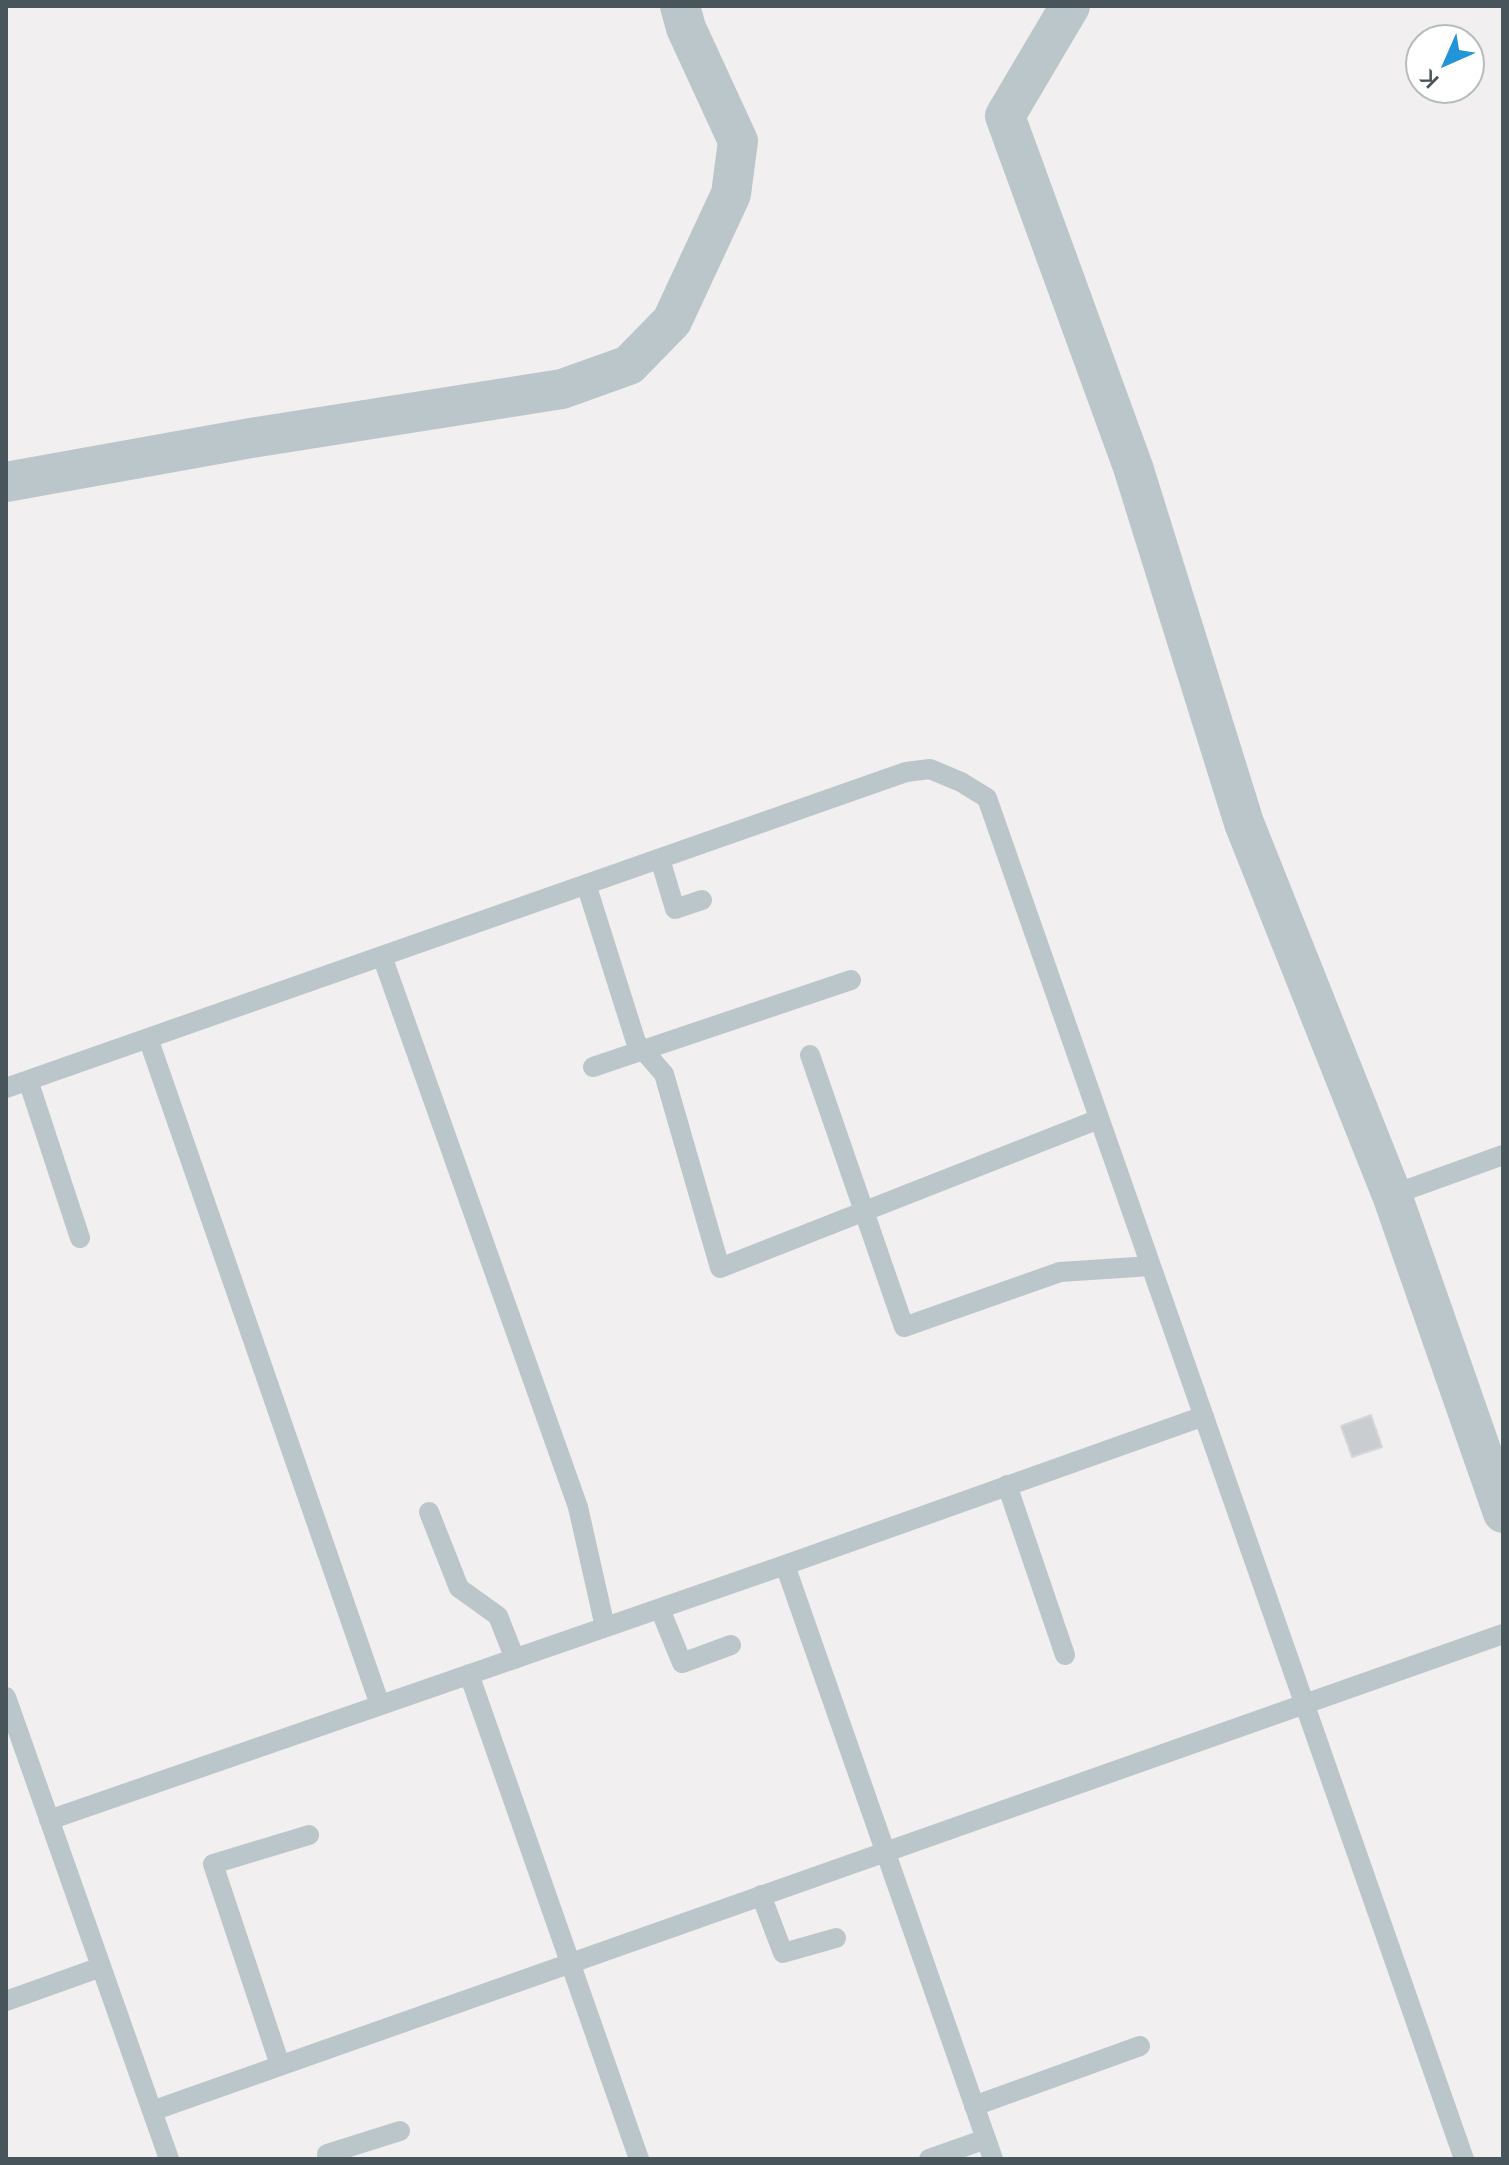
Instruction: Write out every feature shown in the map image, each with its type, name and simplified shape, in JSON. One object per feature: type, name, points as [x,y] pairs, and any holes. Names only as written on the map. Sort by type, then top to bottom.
[{"type":"street","points":[[6,482],[266,436],[562,389],[629,365],[672,321],[731,194],[738,141],[686,28],[680,6]]},
{"type":"street","points":[[1070,6],[1005,116],[1133,467],[1244,823],[1392,1195],[1503,1513]]},
{"type":"lane","points":[[6,1088],[906,772],[930,769],[987,798],[1464,2159]]},
{"type":"lane","points":[[660,859],[675,909],[702,900]]},
{"type":"lane","points":[[586,884],[636,1042],[664,1074],[720,1268],[1099,1119]]},
{"type":"lane","points":[[382,956],[578,1507],[605,1627]]},
{"type":"lane","points":[[593,1067],[851,980]]},
{"type":"lane","points":[[148,1038],[380,1705]]},
{"type":"lane","points":[[810,1055],[904,1327],[1060,1272],[1151,1266]]},
{"type":"lane","points":[[28,1080],[80,1238]]},
{"type":"lane","points":[[1392,1195],[1503,1155]]},
{"type":"lane","points":[[49,1820],[660,1609],[1204,1416]]},
{"type":"lane","points":[[1007,1485],[1065,1655]]},
{"type":"lane","points":[[429,1512],[459,1588],[498,1616],[515,1659]]},
{"type":"lane","points":[[785,1565],[990,2149],[929,2159]]},
{"type":"lane","points":[[660,1609],[682,1663],[731,1645]]},
{"type":"lane","points":[[152,2111],[1503,1634]]},
{"type":"lane","points":[[469,1674],[639,2159]]},
{"type":"lane","points":[[6,1697],[14,1743],[49,1820],[169,2159]]},
{"type":"lane","points":[[280,2065],[213,1864],[309,1835]]},
{"type":"lane","points":[[761,1895],[783,1953],[836,1938]]},
{"type":"lane","points":[[6,2001],[101,1967]]},
{"type":"lane","points":[[974,2106],[1140,2046]]},
{"type":"lane","points":[[328,2159],[327,2154],[400,2131]]},
{"type":"building","points":[[1371,1415],[1382,1447],[1352,1457],[1341,1426]]}]
